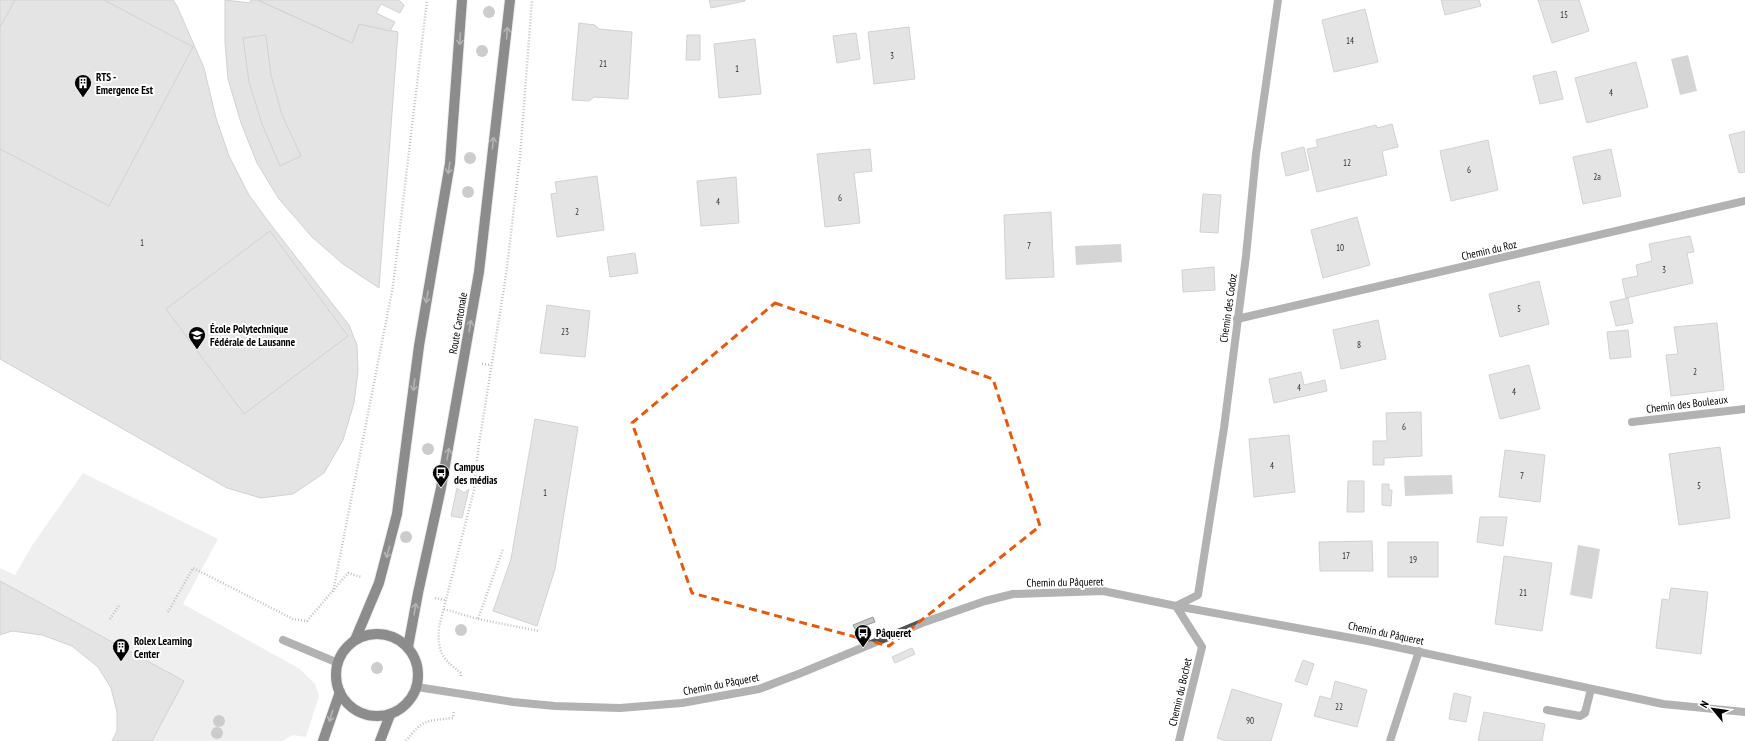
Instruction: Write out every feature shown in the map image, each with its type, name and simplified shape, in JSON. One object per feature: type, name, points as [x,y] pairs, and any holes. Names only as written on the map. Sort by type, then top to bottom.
[{"type":"main road","points":[[355,640],[379,582],[391,544],[397,514],[419,346],[450,163],[462,0]]},
{"type":"main road","name":"Route Cantonale","points":[[408,647],[418,593],[443,480],[479,272],[510,0]]},
{"type":"main road","points":[[377,633],[399,639],[408,647],[418,666],[419,676],[417,687],[411,699],[402,709],[390,715],[375,716],[360,713],[348,704],[340,692],[336,678],[338,663],[344,650],[355,640],[366,635],[377,633]]},
{"type":"main road","points":[[323,741],[340,692]]},
{"type":"main road","points":[[380,741],[390,715]]},
{"type":"street","name":"Chemin des Codoz","points":[[1176,606],[1198,595],[1224,428],[1246,256],[1256,154],[1278,0]]},
{"type":"street","name":"Chemin du Roz","points":[[1237,319],[1745,201]]},
{"type":"street","name":"Chemin des Bouleaux","points":[[1632,422],[1745,409]]},
{"type":"street","name":"Chemin du Pâqueret","points":[[417,687],[513,702],[555,706],[620,708],[682,703],[759,689],[801,674],[942,616],[985,601],[1014,594],[1103,591],[1176,606],[1317,630],[1663,704],[1745,712]]},
{"type":"street","name":"Chemin du Bochet","points":[[1176,606],[1202,647],[1179,741]]},
{"type":"street","points":[[283,640],[338,663]]},
{"type":"street","points":[[1390,741],[1419,651]]},
{"type":"street","points":[[1547,710],[1580,716],[1585,713],[1591,689]]},
{"type":"path","points":[[333,592],[393,286],[427,0]]},
{"type":"path","points":[[461,673],[448,663],[440,651],[438,641],[439,627],[474,490],[478,450],[506,276],[520,157],[532,0]]},
{"type":"path","points":[[478,619],[502,549]]},
{"type":"path","points":[[168,612],[193,568],[293,619],[307,621],[348,573],[362,577]]},
{"type":"path","points":[[441,599],[445,600]]},
{"type":"path","points":[[110,619],[120,604]]},
{"type":"path","points":[[444,609],[478,619],[539,632]]},
{"type":"path","points":[[406,741],[417,727],[426,720],[453,718],[453,713]]},
{"type":"highlighted area","points":[[775,303],[993,379],[1040,526],[889,646],[692,593],[632,423]]},
{"type":"shaded area","points":[[1688,55],[1697,91],[1680,95],[1671,59]]},
{"type":"shaded area","points":[[1121,244],[1122,262],[1076,265],[1075,246]]},
{"type":"shaded area","points":[[83,473],[218,539],[183,604],[300,669],[315,684],[319,696],[306,737],[293,735],[282,741],[152,741],[184,681],[0,581],[0,568],[15,575],[33,544]]},
{"type":"shaded area","points":[[1452,475],[1453,494],[1405,496],[1404,476]]},
{"type":"shaded area","points":[[1578,545],[1600,549],[1592,599],[1570,595]]},
{"type":"building","points":[[0,0],[173,0],[177,6],[204,68],[216,118],[229,156],[249,195],[349,325],[357,345],[358,371],[354,403],[343,440],[324,473],[293,494],[261,498],[227,488],[0,359]]},
{"type":"building","name":"RTS - Emergence Est","points":[[15,0],[104,0],[193,47],[109,206],[0,149],[0,27]]},
{"type":"building","points":[[225,0],[250,3],[251,0],[258,0],[352,43],[359,24],[398,32],[379,288],[343,264],[312,237],[279,199],[257,163],[241,123],[228,79],[225,42]]},
{"type":"building","points":[[258,0],[399,0],[404,5],[400,13],[381,4],[376,13],[395,22],[390,31],[359,24],[352,43]]},
{"type":"building","points":[[709,0],[745,0],[745,1],[711,8]]},
{"type":"building","points":[[1441,0],[1479,0],[1481,6],[1445,15]]},
{"type":"building","points":[[1538,0],[1579,0],[1589,31],[1552,43]]},
{"type":"building","points":[[1365,9],[1378,62],[1334,72],[1322,20]]},
{"type":"building","points":[[579,23],[595,25],[599,29],[632,32],[628,99],[594,97],[589,101],[572,100]]},
{"type":"building","points":[[909,27],[915,79],[874,84],[868,32]]},
{"type":"building","points":[[856,33],[860,59],[837,63],[833,36]]},
{"type":"building","points":[[266,35],[271,75],[282,115],[301,156],[280,166],[262,124],[249,82],[243,38]]},
{"type":"building","points":[[687,35],[700,35],[700,60],[686,60]]},
{"type":"building","points":[[755,39],[761,94],[719,98],[714,44]]},
{"type":"building","points":[[1636,62],[1648,107],[1587,123],[1575,78]]},
{"type":"building","points":[[1556,71],[1563,99],[1540,104],[1533,76]]},
{"type":"building","points":[[1392,124],[1398,147],[1382,151],[1387,175],[1317,192],[1307,149],[1318,147],[1316,140],[1376,125],[1377,128]]},
{"type":"building","points":[[1745,131],[1745,172],[1739,173],[1729,135]]},
{"type":"building","points":[[1488,140],[1498,190],[1451,201],[1440,151]]},
{"type":"building","points":[[1304,147],[1309,170],[1286,176],[1281,153]]},
{"type":"building","points":[[870,149],[872,171],[854,173],[860,223],[825,227],[817,154]]},
{"type":"building","points":[[1611,149],[1621,196],[1583,204],[1573,157]]},
{"type":"building","points":[[597,176],[604,230],[557,237],[551,194],[557,193],[555,182]]},
{"type":"building","points":[[736,177],[739,223],[701,226],[697,181]]},
{"type":"building","points":[[1203,194],[1221,195],[1218,233],[1200,232]]},
{"type":"building","points":[[1051,212],[1054,277],[1006,279],[1004,215]]},
{"type":"building","points":[[1357,217],[1370,265],[1323,278],[1311,230]]},
{"type":"building","points":[[270,231],[348,336],[244,414],[166,309]]},
{"type":"building","points":[[1690,236],[1694,252],[1687,253],[1693,283],[1626,298],[1622,279],[1638,276],[1636,265],[1652,261],[1649,244]]},
{"type":"building","points":[[635,253],[638,273],[610,277],[607,257]]},
{"type":"building","points":[[1214,267],[1215,290],[1183,292],[1182,270]]},
{"type":"building","points":[[1539,281],[1549,324],[1500,337],[1489,294]]},
{"type":"building","points":[[1628,298],[1633,323],[1616,326],[1610,302]]},
{"type":"building","points":[[547,305],[590,311],[585,357],[540,353]]},
{"type":"building","points":[[1378,320],[1386,359],[1341,369],[1333,330]]},
{"type":"building","points":[[1717,323],[1724,390],[1671,396],[1666,355],[1678,354],[1674,327]]},
{"type":"building","points":[[1628,330],[1631,357],[1610,359],[1607,332]]},
{"type":"building","points":[[1529,365],[1540,409],[1500,419],[1489,375]]},
{"type":"building","points":[[1301,372],[1304,385],[1325,380],[1327,391],[1274,403],[1269,379]]},
{"type":"building","points":[[1421,412],[1422,456],[1384,458],[1384,465],[1373,465],[1373,441],[1387,441],[1386,413]]},
{"type":"building","points":[[535,419],[578,427],[555,569],[537,626],[493,611],[511,559]]},
{"type":"building","points":[[1289,435],[1295,492],[1254,497],[1249,439]]},
{"type":"building","points":[[1720,447],[1730,518],[1679,525],[1669,454]]},
{"type":"building","points":[[1505,450],[1545,455],[1540,502],[1499,497]]},
{"type":"building","points":[[1348,481],[1364,481],[1364,512],[1347,512]]},
{"type":"building","points":[[1382,484],[1389,484],[1389,490],[1392,490],[1391,506],[1382,505]]},
{"type":"building","points":[[457,488],[464,493],[469,489],[462,518],[451,516]]},
{"type":"building","points":[[1480,517],[1507,517],[1503,546],[1477,542]]},
{"type":"building","points":[[1372,541],[1373,571],[1320,571],[1319,542]]},
{"type":"building","points":[[1388,542],[1438,542],[1438,577],[1388,577]]},
{"type":"building","points":[[1504,556],[1552,563],[1542,631],[1495,624]]},
{"type":"building","name":"Rolex Learning Center","points":[[0,581],[184,681],[152,741],[112,741],[117,731],[117,712],[111,688],[98,667],[72,646],[42,635],[12,631],[0,635]]},
{"type":"building","points":[[1671,588],[1708,592],[1701,654],[1656,648],[1662,599],[1669,600]]},
{"type":"building","points":[[873,617],[875,622],[855,629],[853,625]]},
{"type":"building","points":[[912,648],[915,654],[895,663],[892,657]]},
{"type":"building","points":[[1303,660],[1314,664],[1307,685],[1295,681]]},
{"type":"building","points":[[1335,681],[1367,690],[1357,727],[1314,716],[1320,696],[1331,699]]},
{"type":"building","points":[[1232,689],[1282,704],[1271,741],[1226,741],[1217,738]]},
{"type":"building","points":[[1454,693],[1471,697],[1466,722],[1449,719]]},
{"type":"building","points":[[1484,712],[1545,724],[1542,741],[1478,741]]},
{"type":"place","name":"RTS - Emergence Est","points":[[83,98]]},
{"type":"place","name":"École Polytechnique Fédérale de Lausanne","points":[[197,350]]},
{"type":"place","name":"Campus des médias","points":[[441,488]]},
{"type":"place","name":"Pâqueret","points":[[863,648]]},
{"type":"place","name":"Rolex Learning Center","points":[[121,662]]}]
